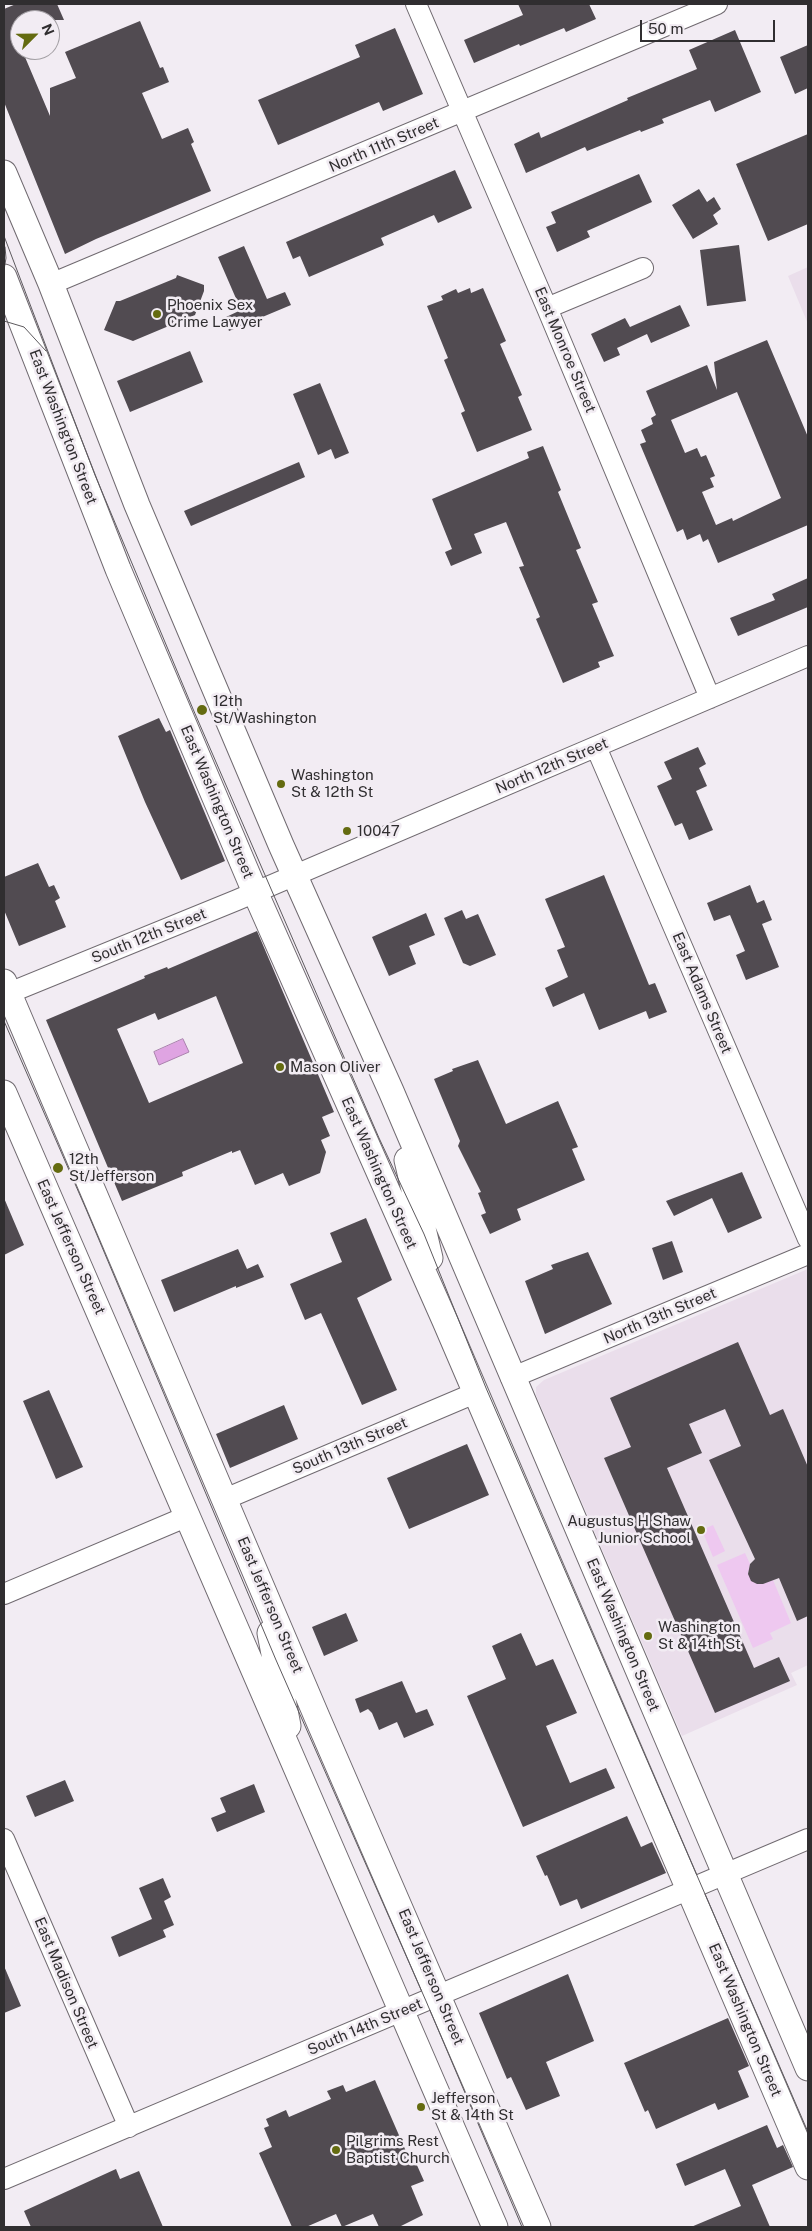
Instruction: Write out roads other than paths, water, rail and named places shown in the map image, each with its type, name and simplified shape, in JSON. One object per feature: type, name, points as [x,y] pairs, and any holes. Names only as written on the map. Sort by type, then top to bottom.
[{"type":"main road","name":"East Washington Street","points":[[4,173],[51,284],[140,513],[294,875],[390,1091],[808,2068]]},
{"type":"main road","name":"East Washington Street","points":[[8,301],[254,892],[445,1321],[474,1393],[808,2167]]},
{"type":"main road","name":"East Jefferson Street","points":[[5,990],[538,2227]]},
{"type":"main road","name":"East Washington Street","points":[[390,1091],[445,1321]]},
{"type":"main road","name":"East Jefferson Street","points":[[4,1093],[494,2227]]},
{"type":"main road","points":[[260,1582],[297,1774]]},
{"type":"street","name":"East Monroe Street","points":[[416,4],[464,112],[710,698]]},
{"type":"street","name":"North 11th Street","points":[[51,284],[464,112],[717,4]]},
{"type":"street","points":[[547,308],[643,268]]},
{"type":"street","name":"North 12th Street","points":[[294,875],[596,748],[808,656]]},
{"type":"street","name":"East Adams Street","points":[[596,748],[808,1239]]},
{"type":"street","name":"South 12th Street","points":[[5,990],[294,875]]},
{"type":"street","name":"North 13th Street","points":[[512,1378],[808,1254]]},
{"type":"street","name":"South 13th Street","points":[[225,1499],[474,1393]]},
{"type":"street","points":[[4,1594],[188,1516]]},
{"type":"street","name":"East Madison Street","points":[[4,1839],[129,2127]]},
{"type":"street","name":"South 14th Street","points":[[4,2179],[808,1840]]},
{"type":"tram line","points":[[4,236],[95,475],[193,709],[379,1138],[424,1234],[486,1388],[808,2132]]},
{"type":"tram line","points":[[4,270],[5,247]]},
{"type":"tram line","points":[[4,321],[24,327],[46,351]]},
{"type":"tram line","points":[[4,1021],[86,1209],[276,1660],[426,2001],[522,2227]]},
{"type":"place","name":"Phoenix Sex Crime Lawyer","points":[[157,314]]},
{"type":"place","name":"12th St/Washington","points":[[202,710]]},
{"type":"place","name":"Washington St & 12th St","points":[[281,784]]},
{"type":"place","name":"10047","points":[[347,831]]},
{"type":"place","name":"Mason Oliver","points":[[280,1067]]},
{"type":"place","name":"12th St/Jefferson","points":[[58,1168]]},
{"type":"place","name":"Augustus H Shaw Junior School","points":[[701,1530]]},
{"type":"place","name":"Washington St & 14th St","points":[[648,1636]]},
{"type":"place","name":"Jefferson St & 14th St","points":[[421,2107]]},
{"type":"place","name":"Pilgrims Rest Baptist Church","points":[[336,2150]]}]
